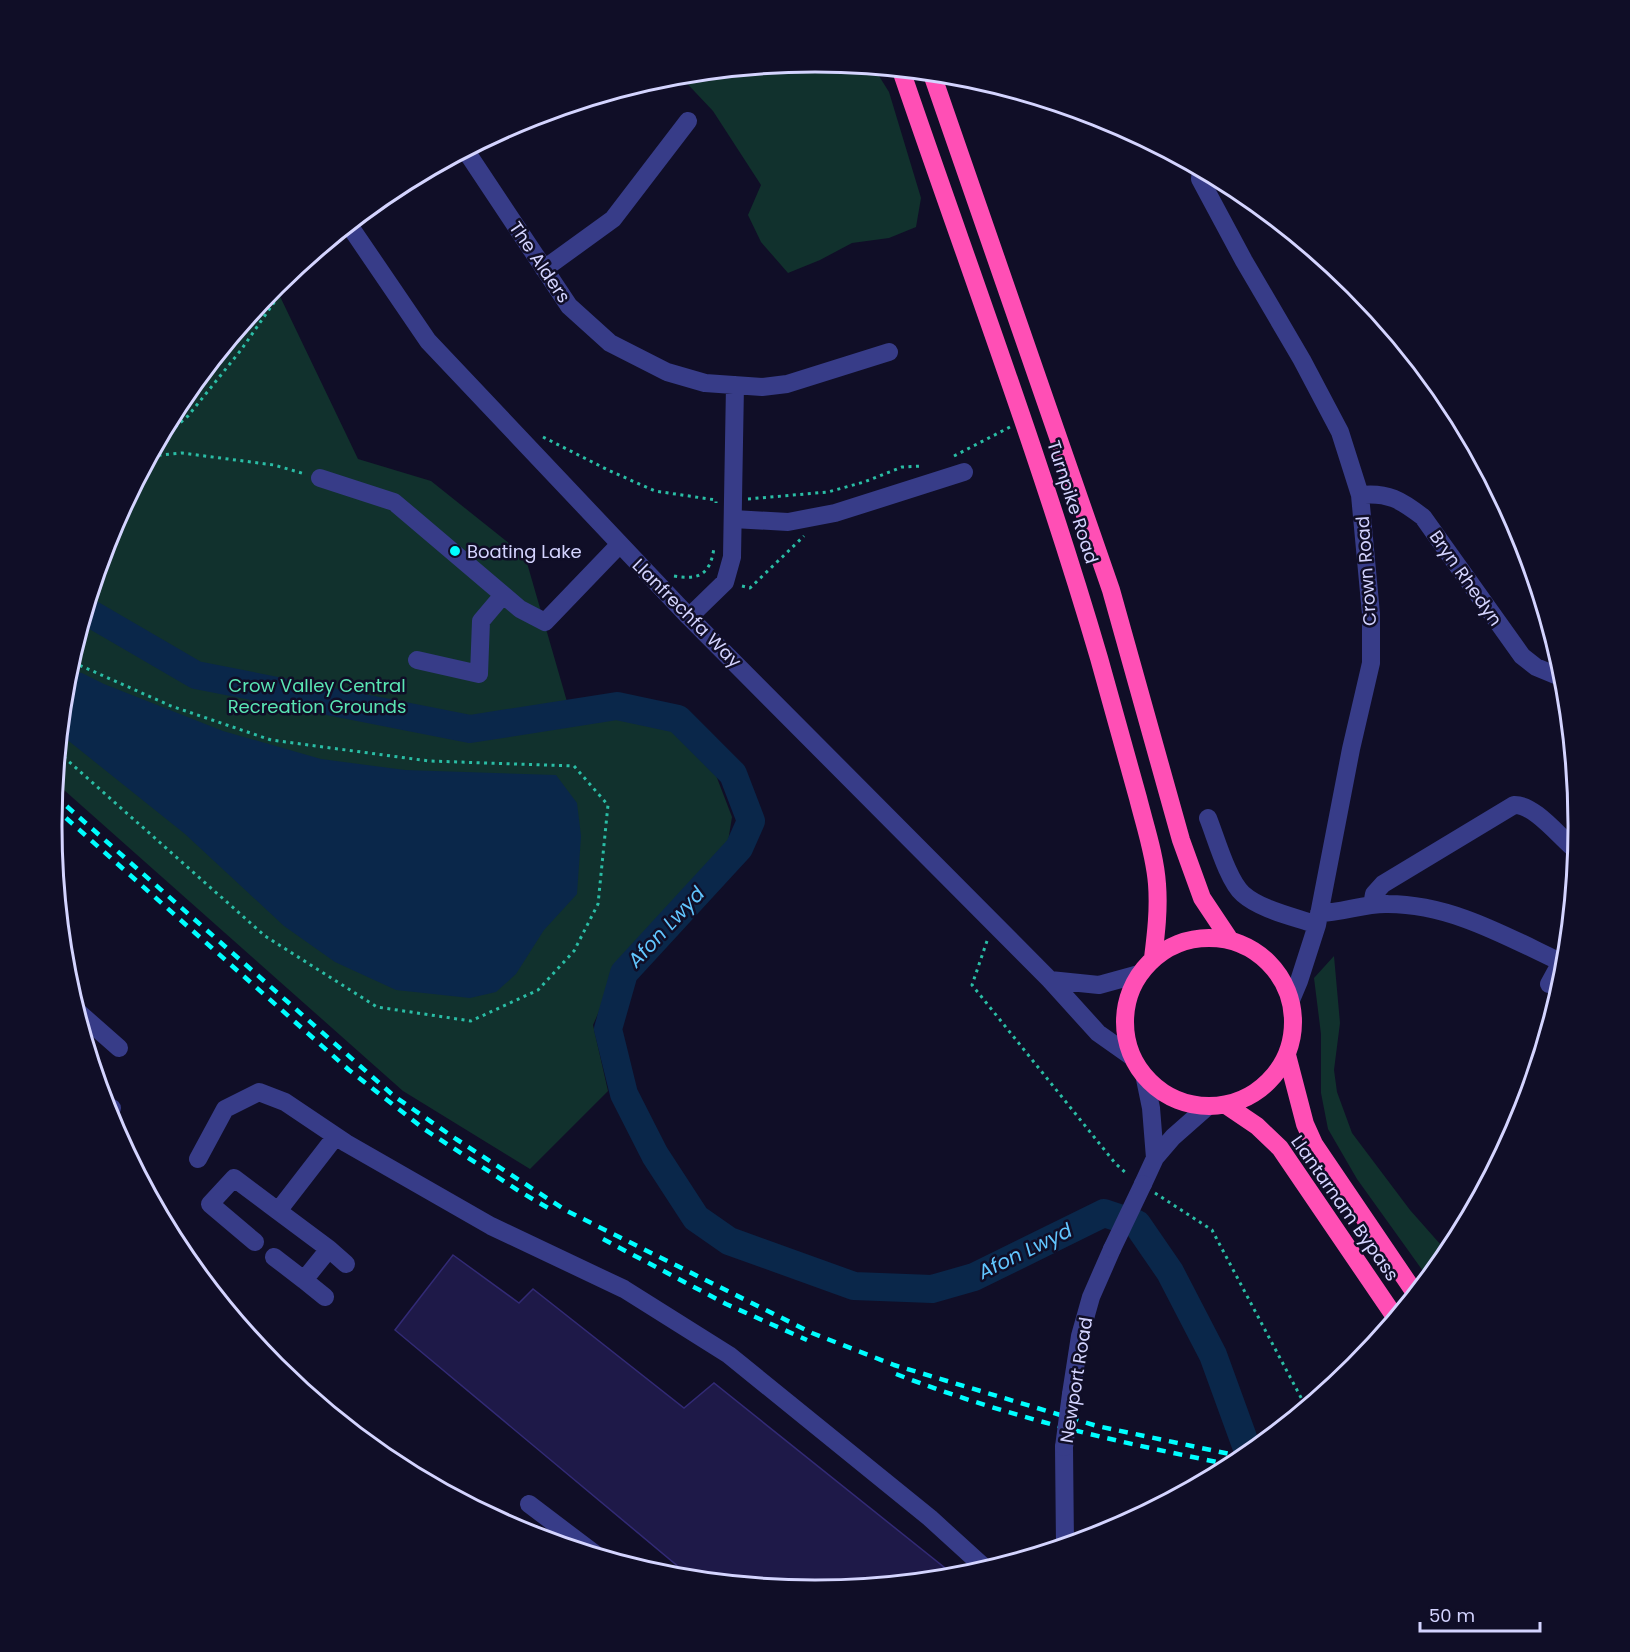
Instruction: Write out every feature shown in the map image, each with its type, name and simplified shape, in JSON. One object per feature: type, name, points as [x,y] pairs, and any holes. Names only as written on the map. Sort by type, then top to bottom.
[{"type":"highway","name":"Turnpike Road","points":[[904,78],[1077,582],[1115,713],[1150,845],[1157,881],[1158,902],[1154,958]]},
{"type":"highway","name":"Turnpike Road","points":[[935,83],[1111,590],[1180,840],[1202,898],[1230,940]]},
{"type":"highway","points":[[1210,938],[1230,940],[1251,949],[1268,962],[1282,980],[1290,1000],[1293,1019],[1292,1037],[1287,1055],[1277,1073],[1263,1087],[1246,1099],[1208,1107],[1190,1105],[1173,1099],[1145,1079],[1126,1041],[1125,1015],[1130,990],[1139,974],[1154,958],[1170,947],[1190,940],[1210,938]]},
{"type":"highway","name":"Llantarnam Bypass","points":[[1287,1055],[1305,1124],[1314,1144],[1411,1287]]},
{"type":"highway","name":"Llantarnam Bypass","points":[[1226,1105],[1257,1126],[1280,1148],[1391,1312]]},
{"type":"street","points":[[544,269],[613,219],[688,121]]},
{"type":"street","name":"The Alders","points":[[470,156],[569,306],[610,343],[667,372],[705,383],[762,387],[787,384],[890,352]]},
{"type":"street","name":"Crown Road","points":[[1200,178],[1340,432],[1360,495],[1371,614],[1371,663],[1351,749],[1318,919],[1299,981],[1290,1000]]},
{"type":"street","name":"Llanfrechfa Way","points":[[353,231],[428,340],[619,545],[1050,980],[1098,1033],[1132,1057]]},
{"type":"street","points":[[689,617],[725,582],[732,557],[733,519],[725,500],[735,385]]},
{"type":"street","points":[[733,519],[788,522],[836,513],[964,472]]},
{"type":"street","points":[[320,478],[394,502],[520,609],[545,622],[619,545]]},
{"type":"street","name":"Bryn Rhedyn","points":[[1360,495],[1378,493],[1403,501],[1424,517],[1522,656],[1536,667],[1553,674]]},
{"type":"street","points":[[417,660],[479,674],[481,621],[503,595]]},
{"type":"street","points":[[1372,905],[1374,894],[1383,885],[1514,805],[1521,806],[1554,828],[1568,842]]},
{"type":"street","points":[[1208,818],[1227,869],[1242,893],[1257,903],[1318,919],[1372,905],[1388,904],[1432,909],[1471,920],[1556,960]]},
{"type":"street","points":[[1050,980],[1099,985],[1139,974]]},
{"type":"street","points":[[1549,984],[1553,978]]},
{"type":"street","points":[[87,1020],[119,1048]]},
{"type":"street","name":"Newport Road","points":[[1145,1079],[1151,1108],[1155,1158]]},
{"type":"street","points":[[198,1159],[225,1108],[258,1092],[285,1102],[336,1137],[491,1226],[624,1289],[729,1355],[930,1518],[978,1561]]},
{"type":"street","name":"Newport Road","points":[[1065,1537],[1064,1447],[1080,1336],[1091,1297],[1140,1184],[1155,1158],[1173,1137],[1208,1107]]},
{"type":"street","points":[[278,1211],[336,1137]]},
{"type":"street","points":[[255,1242],[210,1204],[234,1178],[346,1264]]},
{"type":"street","points":[[304,1280],[329,1249]]},
{"type":"street","points":[[274,1257],[325,1297]]},
{"type":"street","points":[[529,1504],[552,1532]]},
{"type":"path","points":[[176,426],[188,416],[242,350],[275,300]]},
{"type":"path","points":[[949,459],[1012,426]]},
{"type":"path","points":[[544,445],[535,436],[545,438],[655,491],[725,500],[828,492],[864,482],[902,467],[938,465],[942,479]]},
{"type":"path","points":[[159,455],[182,453],[274,465],[320,478]]},
{"type":"path","points":[[716,511],[725,500]]},
{"type":"path","points":[[725,582],[750,588],[805,535]]},
{"type":"path","points":[[667,570],[674,576],[693,578],[704,573],[712,562],[714,545]]},
{"type":"path","points":[[65,758],[265,936],[377,1007],[471,1021],[538,990],[574,951],[598,904],[608,805],[574,766],[429,761],[271,740],[171,706],[79,665]]},
{"type":"path","points":[[994,923],[972,985],[1115,1162],[1140,1184],[1212,1230],[1303,1401]]},
{"type":"green space","points":[[815,72],[879,75],[889,92],[921,198],[916,227],[889,238],[852,243],[820,260],[788,273],[761,242],[748,215],[761,185],[713,111],[687,84],[766,74]]},
{"type":"green space","name":"Crow Valley Central Recreation Grounds","points":[[280,296],[358,459],[431,481],[525,556],[572,719],[622,712],[673,723],[714,770],[732,817],[727,848],[624,955],[593,1025],[608,1091],[530,1169],[403,1091],[63,789],[68,728],[76,679],[101,584],[139,493],[162,449],[193,401],[248,329]]},
{"type":"green space","points":[[1334,956],[1340,1023],[1334,1070],[1337,1092],[1352,1133],[1410,1210],[1442,1246],[1423,1271],[1357,1179],[1328,1129],[1321,1093],[1321,1034],[1314,978]]},
{"type":"water","points":[[78,672],[223,731],[321,759],[405,770],[556,775],[577,803],[581,836],[577,894],[544,930],[516,974],[496,992],[470,998],[396,990],[335,962],[284,926],[185,834],[67,739]]},
{"type":"building","points":[[453,1255],[519,1303],[533,1289],[684,1408],[714,1383],[945,1568],[864,1578],[815,1580],[766,1578],[678,1567],[395,1330]]},
{"type":"waterway","name":"Afon Lwyd","points":[[92,614],[196,675],[470,729],[617,706],[678,719],[733,774],[751,821],[739,848],[624,973],[608,1029],[624,1094],[655,1155],[696,1218],[729,1241],[854,1286],[932,1289],[974,1277],[1104,1213],[1137,1224],[1170,1272],[1213,1355],[1246,1445]]},
{"type":"railway","points":[[62,803],[394,1096],[567,1211],[812,1333],[894,1365],[1097,1426],[1232,1454]]},
{"type":"railway","points":[[66,818],[349,1070],[424,1129],[548,1208]]},
{"type":"railway","points":[[603,1239],[726,1304],[807,1340]]},
{"type":"railway","points":[[896,1374],[1021,1416],[1219,1462]]},
{"type":"place","name":"Boating Lake","points":[[455,551]]}]
